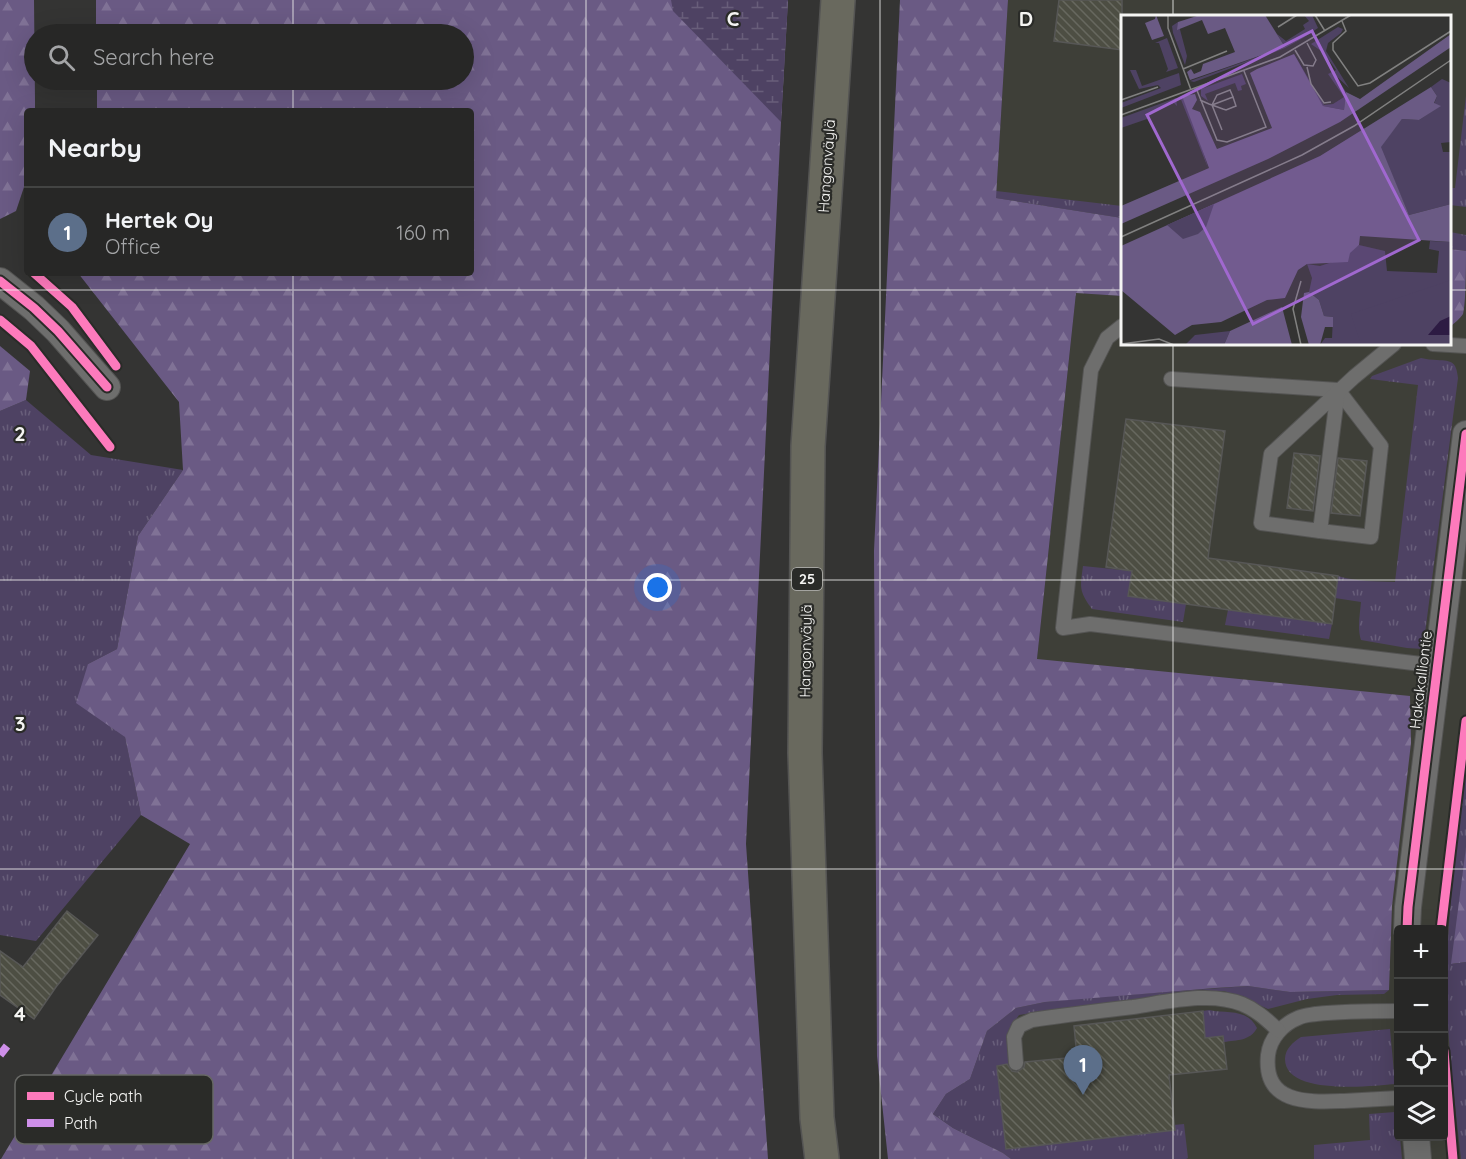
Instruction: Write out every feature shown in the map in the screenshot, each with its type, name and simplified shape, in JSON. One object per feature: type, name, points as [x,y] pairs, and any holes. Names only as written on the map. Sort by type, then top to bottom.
[{"type":"highway","name":"Hangonväylä","points":[[822,1159],[817,1118],[805,753],[808,446],[838,0]]},
{"type":"street","points":[[0,281],[34,308],[107,387]]},
{"type":"street","name":"Hakakalliontie","points":[[1407,925],[1466,434]]},
{"type":"street","points":[[1416,1141],[1418,1159]]},
{"type":"lane","points":[[1121,327],[1107,338],[1091,370],[1063,628],[1090,624],[1438,666]]},
{"type":"lane","points":[[1171,379],[1338,390],[1381,446],[1371,537],[1261,524],[1271,454],[1338,390],[1393,345]]},
{"type":"lane","points":[[1450,345],[1466,346]]},
{"type":"lane","points":[[1320,531],[1338,390]]},
{"type":"lane","points":[[1016,1063],[1014,1037],[1019,1026],[1032,1020],[1175,1001],[1207,998],[1242,1004],[1258,1012],[1279,1031]]},
{"type":"lane","points":[[1394,1011],[1350,1012],[1300,1017],[1279,1031],[1268,1054],[1271,1079],[1280,1091],[1292,1098],[1312,1102],[1394,1098]]},
{"type":"shaded area","points":[[1008,0],[1466,0],[1466,847],[1452,964],[1466,962],[1466,1159],[994,1159],[975,994],[1037,659],[1076,293],[1121,296],[1121,345],[1451,345],[1451,15],[1121,15],[1121,218],[996,198]]},
{"type":"green space","points":[[0,0],[34,0],[34,24],[24,24],[24,90],[35,90],[35,108],[24,108],[24,187],[16,211],[0,219]]},
{"type":"green space","points":[[96,0],[788,0],[746,844],[768,1159],[1,1159],[15,1136],[15,1144],[213,1144],[213,1075],[51,1075],[190,844],[141,815],[125,737],[76,703],[88,664],[117,649],[138,536],[183,470],[179,402],[80,276],[474,276],[474,108],[97,108],[97,90],[474,90],[474,24],[96,24]]},
{"type":"green space","points":[[671,0],[788,0],[781,122],[673,11]]},
{"type":"green space","points":[[900,0],[1008,0],[996,198],[1121,218],[1121,296],[1076,293],[1037,659],[1410,696],[1411,743],[1392,906],[1389,990],[1290,992],[1248,986],[1045,1002],[1016,1008],[987,1031],[970,1079],[946,1094],[933,1114],[953,1128],[1011,1159],[888,1159],[877,1056],[874,551]]},
{"type":"green space","points":[[1466,96],[1466,207],[1451,205],[1451,188],[1455,188]]},
{"type":"green space","points":[[996,191],[1121,206],[1121,218],[996,198]]},
{"type":"green space","points":[[1451,232],[1466,235],[1466,251],[1451,249]]},
{"type":"green space","points":[[1451,249],[1466,251],[1463,314],[1451,326]]},
{"type":"green space","points":[[0,346],[30,371],[26,400],[0,411]]},
{"type":"green space","points":[[1421,358],[1452,363],[1456,368],[1458,378],[1423,649],[1361,640],[1359,626],[1361,602],[1335,598],[1338,576],[1395,582],[1418,385],[1370,379],[1372,376]]},
{"type":"green space","points":[[26,400],[91,455],[183,470],[138,536],[117,649],[88,664],[125,737],[141,815],[36,941],[0,935],[0,411]]},
{"type":"green space","points":[[1083,566],[1132,571],[1128,596],[1186,604],[1183,622],[1092,609],[1082,589]]},
{"type":"green space","points":[[1228,610],[1332,624],[1329,639],[1225,625]]},
{"type":"green space","points":[[1466,770],[1466,849],[1452,964],[1466,962],[1466,1159],[1461,1159],[1448,1012],[1448,938]]},
{"type":"green space","points":[[1466,847],[1466,962],[1451,964]]},
{"type":"green space","points":[[1248,986],[1290,992],[1389,990],[1384,994],[1337,995],[1307,999],[1268,1009],[1224,991],[1019,1015],[1011,1032],[1011,1064],[997,1066],[1006,1149],[1175,1130],[1174,1125],[1184,1124],[1188,1158],[1186,1159],[1011,1159],[953,1128],[933,1114],[946,1094],[970,1079],[987,1031],[1016,1008],[1084,998]]},
{"type":"green space","points":[[1203,1011],[1236,1013],[1248,1017],[1257,1028],[1247,1038],[1238,1040],[1224,1042],[1223,1036],[1205,1038]]},
{"type":"green space","points":[[1390,1029],[1394,1084],[1331,1086],[1299,1079],[1289,1071],[1285,1059],[1288,1049],[1301,1037]]},
{"type":"green space","points":[[1394,1112],[1394,1141],[1400,1141],[1402,1159],[1314,1159],[1314,1145],[1370,1140],[1369,1114]]},
{"type":"building","points":[[1059,0],[1122,0],[1121,50],[1054,41]]},
{"type":"building","points":[[1126,419],[1225,431],[1208,558],[1338,576],[1332,624],[1128,596],[1132,571],[1106,567]]},
{"type":"building","points":[[1294,453],[1320,456],[1313,511],[1287,508]]},
{"type":"building","points":[[1338,458],[1367,461],[1360,516],[1331,513]]},
{"type":"building","points":[[67,911],[98,935],[56,987],[34,1019],[0,995],[0,951],[23,967]]},
{"type":"building","points":[[1203,1011],[1205,1038],[1223,1036],[1227,1069],[1169,1075],[1175,1130],[1006,1149],[997,1066],[1007,1064],[1012,1071],[1017,1072],[1024,1067],[1025,1062],[1077,1057],[1074,1026]]},
{"type":"marked path","points":[[0,1055],[7,1046]]},
{"type":"cycle path","points":[[37,276],[72,307],[116,366]]},
{"type":"cycle path","points":[[0,281],[58,331],[107,387]]},
{"type":"cycle path","points":[[0,320],[31,346],[110,447]]},
{"type":"cycle path","points":[[1407,925],[1466,434]]},
{"type":"cycle path","points":[[1442,925],[1466,721]]},
{"type":"cycle path","points":[[1447,1087],[1453,1159]]},
{"type":"place","name":"Hertek Oy","points":[[1083,1095]]}]
